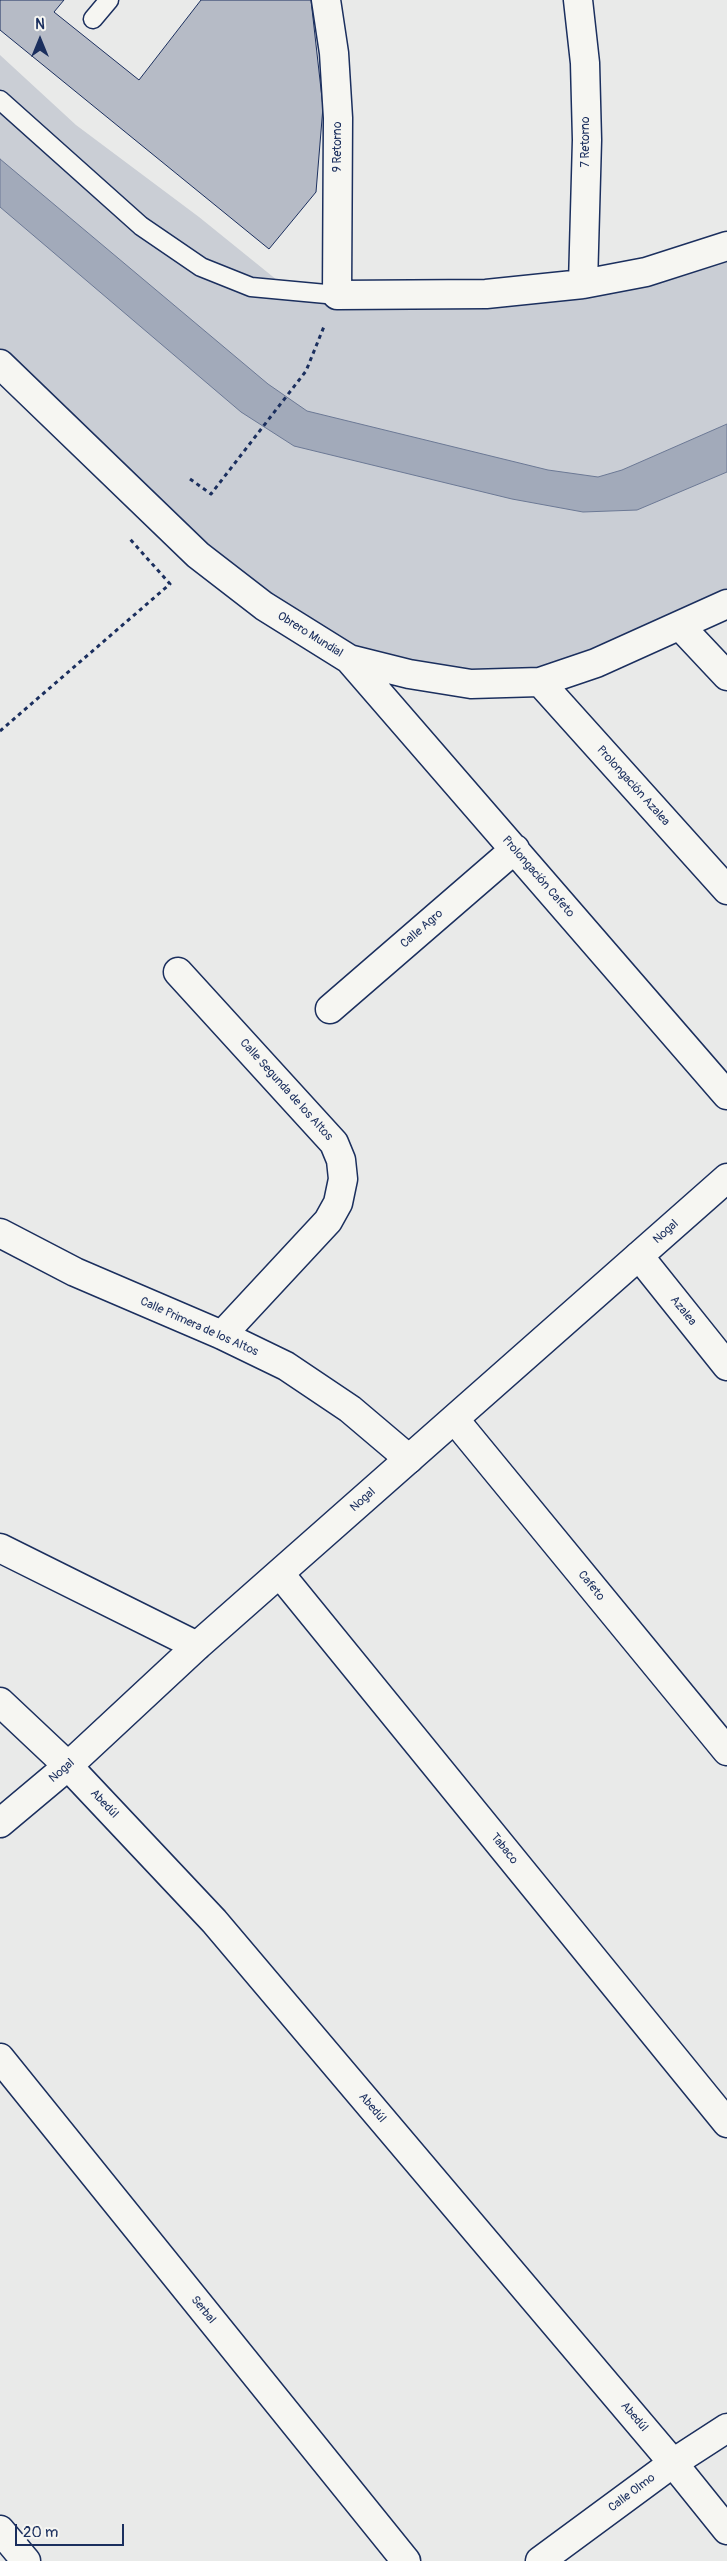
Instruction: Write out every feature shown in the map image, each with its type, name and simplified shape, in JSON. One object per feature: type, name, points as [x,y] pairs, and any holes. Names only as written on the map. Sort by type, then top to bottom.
[{"type":"street","name":"9 Retorno","points":[[326,0],[334,53],[338,118],[337,295]]},
{"type":"street","name":"7 Retorno","points":[[578,0],[585,63],[587,140],[583,284]]},
{"type":"street","points":[[337,295],[486,294],[583,284],[646,272],[727,246]]},
{"type":"street","name":"Obrero Mundial","points":[[0,364],[198,554],[264,606],[349,659],[409,674],[472,684],[540,682],[596,664],[681,627],[727,604]]},
{"type":"street","points":[[681,627],[727,676]]},
{"type":"street","name":"Prolongación Cafeto","points":[[349,659],[727,1095]]},
{"type":"street","name":"Prolongación Azalea","points":[[540,682],[727,890]]},
{"type":"street","name":"Calle Agro","points":[[330,1009],[515,850]]},
{"type":"street","name":"Calle Segunda de los Altos","points":[[178,972],[334,1143],[341,1160],[343,1179],[338,1203],[328,1221],[222,1335]]},
{"type":"street","name":"Nogal","points":[[0,1823],[68,1766],[197,1646],[727,1178]]},
{"type":"street","name":"Calle Primera de los Altos","points":[[0,1233],[90,1279],[222,1335],[286,1366],[350,1409],[409,1458]]},
{"type":"street","name":"Azalea","points":[[639,1256],[727,1366]]},
{"type":"street","name":"Cafeto","points":[[455,1420],[727,1751]]},
{"type":"street","points":[[0,1548],[197,1646]]},
{"type":"street","name":"Tabaco","points":[[280,1574],[727,2123]]},
{"type":"street","name":"Abedúl","points":[[0,1702],[68,1766],[214,1921],[673,2462],[727,2530]]},
{"type":"street","name":"Serbal","points":[[0,2058],[406,2561]]},
{"type":"street","name":"Calle Olmo","points":[[540,2561],[673,2462],[727,2428]]},
{"type":"street","points":[[0,2530],[26,2561]]},
{"type":"lane","points":[[93,19],[109,0]]},
{"type":"lane","points":[[0,100],[141,226],[201,267],[251,287],[337,295]]},
{"type":"path","points":[[190,479],[212,494],[306,371],[337,295]]},
{"type":"path","points":[[0,729],[170,584],[130,540]]},
{"type":"shaded area","points":[[0,55],[76,125],[199,217],[293,293],[486,294],[727,246],[727,604],[540,682],[409,674],[264,606],[0,364]]},
{"type":"water","points":[[0,159],[268,384],[307,411],[548,470],[598,477],[622,470],[727,424],[727,472],[637,510],[583,512],[512,499],[294,446],[241,412],[0,207]]},
{"type":"building","points":[[0,0],[64,0],[54,12],[139,80],[201,0],[311,0],[323,107],[316,192],[269,249],[0,30]]}]
